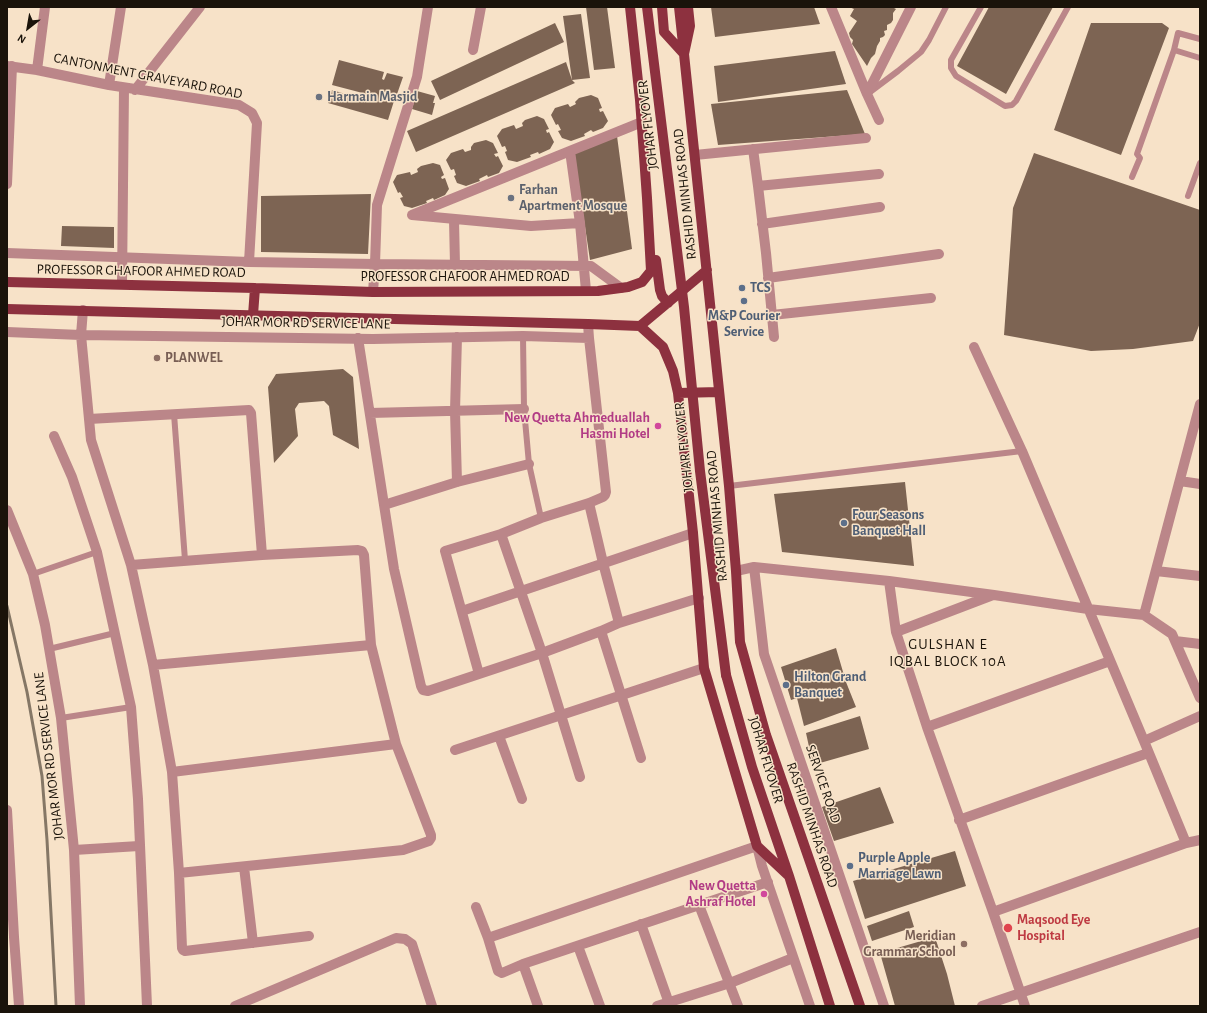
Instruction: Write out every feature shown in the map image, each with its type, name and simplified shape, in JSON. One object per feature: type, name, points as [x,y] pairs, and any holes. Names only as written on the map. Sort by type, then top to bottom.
[{"type":"main road","name":"PROFESSOR GHAFOOR AHMED ROAD","points":[[7,282],[373,292],[598,291],[628,287],[642,282],[652,271],[642,122],[630,7]]},
{"type":"main road","name":"JOHAR FLYOVER","points":[[647,7],[684,307],[700,471],[726,675],[752,766],[789,876]]},
{"type":"main road","points":[[662,7],[664,32],[684,54]]},
{"type":"main road","points":[[679,7],[684,54]]},
{"type":"main road","name":"RASHID MINHAS ROAD","points":[[688,7],[690,26],[684,54],[728,486],[736,571],[740,642],[766,735],[860,1006]]},
{"type":"main road","points":[[647,198],[660,290],[662,296],[668,303]]},
{"type":"main road","points":[[640,326],[707,270]]},
{"type":"main road","points":[[253,315],[255,288]]},
{"type":"main road","points":[[7,308],[640,326],[663,347],[673,371],[678,393],[693,533],[704,668],[757,846],[789,876],[830,1006]]},
{"type":"main road","points":[[678,393],[719,392]]},
{"type":"street","points":[[37,70],[45,7]]},
{"type":"street","points":[[109,85],[121,7]]},
{"type":"street","points":[[135,90],[200,7]]},
{"type":"street","points":[[373,292],[377,206],[417,77],[428,7]]},
{"type":"street","points":[[473,50],[481,7]]},
{"type":"street","points":[[832,7],[879,120]]},
{"type":"street","points":[[867,94],[911,7]]},
{"type":"street","points":[[7,184],[10,66]]},
{"type":"street","name":"CANTONMENT GRAVEYARD ROAD","points":[[10,66],[135,90],[239,105],[252,113],[256,123],[249,262]]},
{"type":"street","points":[[122,284],[124,88]]},
{"type":"street","points":[[580,223],[531,226],[412,215],[642,122]]},
{"type":"street","points":[[695,155],[866,138]]},
{"type":"street","points":[[753,149],[774,337]]},
{"type":"street","points":[[570,151],[580,223],[586,291]]},
{"type":"street","points":[[758,186],[879,174]]},
{"type":"street","points":[[762,224],[880,207]]},
{"type":"street","points":[[454,220],[455,265]]},
{"type":"street","points":[[7,253],[249,262],[591,266],[621,288]]},
{"type":"street","points":[[768,278],[939,254]]},
{"type":"street","points":[[772,315],[931,298]]},
{"type":"street","points":[[83,310],[81,335],[91,440],[131,565],[153,665],[172,772],[179,873],[182,948],[185,952],[309,936]]},
{"type":"street","points":[[457,482],[455,411],[463,337],[469,321]]},
{"type":"street","points":[[479,674],[446,551],[501,534],[541,518],[589,503],[606,495],[588,324]]},
{"type":"street","name":"JOHAR MOR RD SERVICE LANE","points":[[7,332],[81,335],[358,338],[523,336],[589,338]]},
{"type":"street","points":[[358,338],[394,568],[423,690],[428,691],[542,653],[619,623],[699,598]]},
{"type":"street","points":[[974,347],[1022,451],[1186,843]]},
{"type":"street","points":[[1144,615],[1200,407]]},
{"type":"street","points":[[370,413],[524,409]]},
{"type":"street","points":[[89,419],[250,410],[262,555]]},
{"type":"street","points":[[54,436],[72,478],[97,552],[131,707],[138,799],[147,1006]]},
{"type":"street","points":[[384,505],[457,482],[529,464]]},
{"type":"street","points":[[1180,481],[1200,484]]},
{"type":"street","points":[[589,503],[619,623]]},
{"type":"street","name":"JOHAR MOR RD SERVICE LANE","points":[[7,510],[33,574],[45,625],[61,718],[74,850],[80,1006]]},
{"type":"street","points":[[462,610],[693,533]]},
{"type":"street","points":[[501,534],[542,653],[580,777]]},
{"type":"street","points":[[131,565],[262,555],[362,551],[364,555],[371,645],[396,744],[432,838],[429,841],[403,850],[179,873]]},
{"type":"street","points":[[736,571],[754,567],[889,581],[1088,609],[1144,615],[1172,634],[1200,698]]},
{"type":"street","name":"SERVICE ROAD","points":[[754,567],[764,654],[884,1006]]},
{"type":"street","points":[[1156,571],[1200,576]]},
{"type":"street","points":[[889,581],[896,632],[959,820],[993,912],[1025,1006]]},
{"type":"street","points":[[896,632],[994,595]]},
{"type":"street","points":[[601,631],[641,758]]},
{"type":"street","points":[[1175,641],[1200,644]]},
{"type":"street","points":[[153,665],[371,645]]},
{"type":"street","points":[[927,727],[1110,661]]},
{"type":"street","points":[[455,750],[704,668]]},
{"type":"street","points":[[1144,741],[1200,716]]},
{"type":"street","points":[[499,736],[522,798]]},
{"type":"street","points":[[172,772],[396,744]]},
{"type":"street","points":[[959,820],[1148,753]]},
{"type":"street","points":[[7,815],[10,938],[19,1006]]},
{"type":"street","points":[[993,912],[1186,843],[1200,840]]},
{"type":"street","points":[[74,850],[140,846]]},
{"type":"street","points":[[488,938],[757,846],[762,866],[810,1006]]},
{"type":"street","points":[[244,867],[254,944]]},
{"type":"street","points":[[476,907],[488,938],[498,971],[502,973],[523,964],[768,882]]},
{"type":"street","points":[[699,905],[738,1006]]},
{"type":"street","points":[[641,924],[669,1004]]},
{"type":"street","points":[[982,1006],[1200,932]]},
{"type":"street","points":[[235,1006],[396,938],[405,939],[412,944],[432,1006]]},
{"type":"street","points":[[578,946],[600,1006]]},
{"type":"street","points":[[657,1006],[669,1004],[730,983],[793,958]]},
{"type":"street","points":[[523,964],[538,1006]]},
{"type":"lane","points":[[867,94],[921,52],[946,7]]},
{"type":"lane","points":[[981,7],[952,60],[951,68],[956,76],[1006,106],[1012,105],[1016,101],[1068,7]]},
{"type":"lane","points":[[1132,177],[1140,158],[1137,154],[1174,50],[1178,33],[1200,39]]},
{"type":"lane","points":[[1174,50],[1200,58]]},
{"type":"lane","points":[[1188,196],[1200,163]]},
{"type":"lane","points":[[523,336],[524,409],[529,464],[541,518]]},
{"type":"lane","points":[[174,414],[185,560]]},
{"type":"lane","points":[[728,486],[1022,451]]},
{"type":"lane","points":[[33,574],[97,552]]},
{"type":"lane","points":[[49,649],[115,634]]},
{"type":"lane","points":[[61,718],[131,707]]},
{"type":"building","points":[[586,7],[607,7],[615,68],[594,70]]},
{"type":"building","points":[[711,7],[814,7],[820,24],[715,37]]},
{"type":"building","points":[[849,7],[892,7],[896,9],[893,13],[893,20],[887,25],[887,30],[884,31],[885,35],[880,38],[875,54],[867,66],[852,44],[853,40],[849,33],[857,21],[850,16],[854,9]]},
{"type":"building","points":[[989,7],[1053,7],[1006,94],[957,66]]},
{"type":"building","points":[[581,14],[590,78],[572,80],[563,16]]},
{"type":"building","points":[[555,23],[564,42],[440,100],[431,81]]},
{"type":"building","points":[[1091,23],[1162,23],[1169,28],[1121,155],[1054,130]]},
{"type":"building","points":[[835,51],[846,84],[718,102],[714,66]]},
{"type":"building","points":[[339,60],[384,72],[382,79],[384,80],[387,73],[403,77],[396,97],[385,94],[383,99],[394,101],[388,120],[328,103],[332,90],[372,102],[374,96],[332,85]]},
{"type":"building","points":[[566,62],[572,80],[575,83],[416,152],[407,131]]},
{"type":"building","points":[[847,90],[865,134],[718,145],[711,104]]},
{"type":"building","points":[[417,91],[435,96],[432,115],[412,109]]},
{"type":"building","points":[[591,95],[598,98],[602,108],[599,109],[600,112],[603,111],[608,121],[603,128],[593,132],[591,130],[584,134],[585,136],[571,141],[562,138],[558,131],[561,130],[558,124],[556,125],[551,115],[555,108],[568,104],[570,107],[576,104],[575,102],[579,98]]},
{"type":"building","points":[[537,116],[544,119],[549,129],[546,130],[547,133],[549,132],[554,142],[550,149],[539,154],[538,152],[530,155],[531,157],[517,162],[508,160],[505,152],[507,151],[505,146],[502,147],[497,136],[502,129],[514,125],[516,129],[523,126],[522,123],[525,120]]},
{"type":"building","points":[[617,136],[632,249],[590,260],[574,153]]},
{"type":"building","points":[[486,140],[493,143],[498,153],[494,154],[496,157],[498,156],[503,166],[499,173],[488,177],[487,175],[479,179],[480,181],[466,186],[457,183],[454,176],[456,175],[454,169],[451,170],[446,160],[451,153],[463,149],[465,152],[471,150],[474,143]]},
{"type":"building","points":[[1034,153],[1200,210],[1200,323],[1193,341],[1133,349],[1091,351],[1004,335],[1013,208]]},
{"type":"building","points":[[433,163],[440,165],[444,175],[441,177],[442,179],[445,178],[449,189],[445,195],[434,200],[433,198],[426,201],[427,203],[412,208],[404,206],[400,198],[403,197],[400,192],[398,193],[393,182],[397,175],[410,172],[411,175],[418,172],[417,169],[421,166]]},
{"type":"building","points":[[371,194],[368,254],[261,252],[261,196]]},
{"type":"building","points":[[62,226],[114,227],[114,248],[61,246]]},
{"type":"building","points":[[343,369],[353,377],[359,449],[333,435],[329,406],[324,401],[299,403],[295,409],[298,436],[274,463],[268,387],[276,374]]},
{"type":"building","name":"Four Seasons Banquet Hall","points":[[905,482],[914,566],[782,552],[774,494]]},
{"type":"building","points":[[836,648],[846,682],[856,707],[804,726],[797,698],[791,700],[781,667]]},
{"type":"building","points":[[860,716],[869,749],[813,765],[806,733]]},
{"type":"building","points":[[880,787],[894,823],[834,841],[822,807]]},
{"type":"building","points":[[955,851],[966,886],[865,919],[853,881]]},
{"type":"building","points":[[909,911],[914,927],[872,941],[867,926]]},
{"type":"building","points":[[935,937],[947,974],[955,1006],[895,1006],[880,953]]},
{"type":"railway","points":[[7,606],[27,692],[42,776],[56,1006]]},
{"type":"place","name":"Harmain Masjid","points":[[319,97]]},
{"type":"place","name":"Farhan Apartment Mosque","points":[[511,198]]},
{"type":"place","name":"TCS","points":[[742,288]]},
{"type":"place","name":"M&P Courier Service","points":[[744,301]]},
{"type":"place","name":"PLANWEL","points":[[157,358]]},
{"type":"place","name":"New Quetta Ahmeduallah Hasmi Hotel","points":[[658,426]]},
{"type":"place","name":"Four Seasons Banquet Hall","points":[[844,523]]},
{"type":"place","name":"Hilton Grand Banquet","points":[[786,685]]},
{"type":"place","name":"Purple Apple Marriage Lawn","points":[[850,866]]},
{"type":"place","name":"New Quetta Ashraf Hotel","points":[[764,894]]},
{"type":"place","name":"Maqsood Eye Hospital","points":[[1008,928]]},
{"type":"place","name":"Meridian Grammar School","points":[[964,944]]},
{"type":"district","name":"GULSHAN E IQBAL BLOCK 10A","points":[[948,652]]}]
